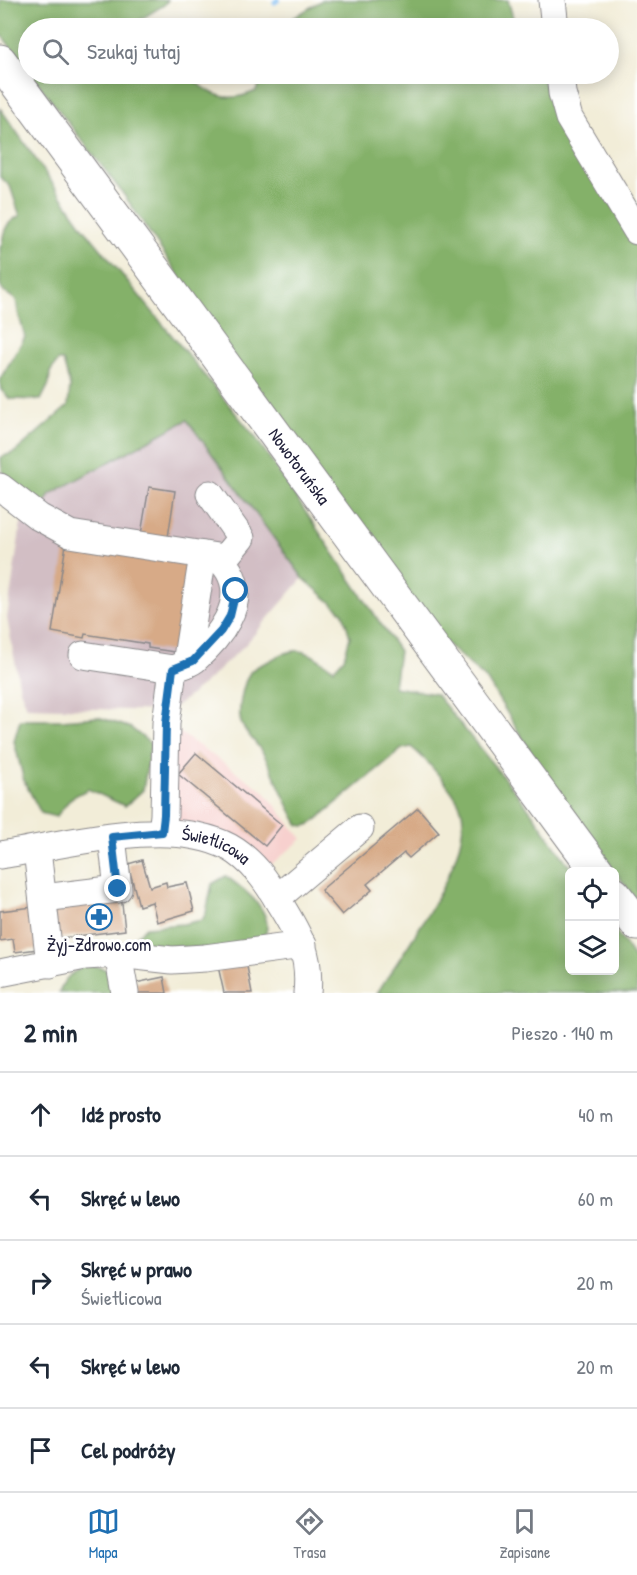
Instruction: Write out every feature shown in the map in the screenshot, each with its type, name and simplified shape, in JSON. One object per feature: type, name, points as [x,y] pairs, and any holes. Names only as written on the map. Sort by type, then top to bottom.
[{"type":"main road","name":"Nowotoruńska","points":[[0,61],[594,867]]},
{"type":"main road","points":[[619,899],[637,924]]},
{"type":"street","points":[[552,0],[554,18]]},
{"type":"street","points":[[561,84],[569,118],[637,231]]},
{"type":"street","points":[[0,487],[39,517],[70,534],[213,558],[234,579],[236,591],[230,616],[221,631],[193,661],[179,666],[111,671],[83,655]]},
{"type":"street","points":[[162,832],[167,715],[179,666],[213,558],[241,538],[210,494]]},
{"type":"street","points":[[276,898],[360,828]]},
{"type":"street","name":"Świetlicowa","points":[[0,855],[112,837],[162,832],[191,834],[228,847],[256,868],[303,945],[307,961],[307,993]]},
{"type":"street","points":[[43,898],[118,889],[112,837]]},
{"type":"street","points":[[37,850],[50,964]]},
{"type":"street","points":[[0,973],[85,956],[118,954],[172,960],[206,958],[303,945]]},
{"type":"street","points":[[118,954],[125,993]]},
{"type":"shaded area","points":[[186,420],[303,578],[245,645],[203,685],[174,708],[162,711],[27,707],[20,689],[7,618],[21,523],[43,507],[50,494]]},
{"type":"shaded area","points":[[166,723],[264,791],[302,839],[260,874],[163,825]]},
{"type":"green space","points":[[0,0],[168,0],[143,18],[18,18],[18,57],[0,33]]},
{"type":"green space","points":[[322,0],[508,0],[513,18],[293,18]]},
{"type":"green space","points":[[39,84],[199,84],[218,95],[235,97],[256,91],[259,84],[545,84],[603,190],[637,244],[637,901],[619,877],[619,867],[612,867],[556,793],[487,680],[429,628],[260,395],[124,195]]},
{"type":"green space","points":[[0,108],[83,227],[256,438],[399,651],[394,687],[436,694],[530,810],[570,867],[565,867],[565,975],[619,975],[619,936],[637,962],[637,993],[377,993],[418,930],[446,880],[462,832],[460,805],[441,777],[411,747],[402,749],[311,824],[299,825],[264,755],[240,720],[241,698],[245,682],[251,671],[287,652],[302,651],[334,669],[344,658],[350,637],[343,613],[303,578],[187,420],[50,494],[43,507],[19,493],[8,483],[4,476],[1,457],[15,452],[68,406],[70,386],[63,361],[58,361],[50,372],[49,384],[41,400],[10,399],[1,390],[0,379],[25,337],[16,300],[3,291],[0,285],[0,247],[4,231],[11,221],[20,216],[10,186],[0,177]]},
{"type":"green space","points":[[98,717],[131,728],[151,744],[143,790],[125,806],[88,789],[71,798],[56,817],[41,813],[24,781],[14,741],[20,720]]},
{"type":"green space","points":[[226,876],[251,896],[264,913],[267,923],[266,933],[261,943],[223,949],[133,946],[134,938],[146,927],[202,920],[206,913],[212,884]]},
{"type":"green space","points":[[86,965],[105,969],[114,980],[119,993],[59,993],[69,976]]},
{"type":"building","points":[[149,487],[175,491],[167,544],[140,540]]},
{"type":"building","points":[[67,538],[196,559],[181,653],[148,648],[148,644],[85,634],[84,638],[52,632]]},
{"type":"building","points":[[196,753],[282,825],[265,846],[178,774]]},
{"type":"building","points":[[418,808],[439,832],[409,858],[404,853],[367,884],[372,890],[342,915],[321,890]]},
{"type":"building","points":[[142,860],[150,887],[166,882],[167,887],[187,883],[194,911],[157,922],[152,902],[139,906],[128,864]]},
{"type":"building","points":[[121,895],[125,930],[53,939],[48,904]]},
{"type":"building","points":[[33,907],[38,949],[15,952],[13,939],[0,941],[0,911]]},
{"type":"building","points":[[246,961],[252,993],[224,993],[218,966]]},
{"type":"building","points":[[164,977],[167,993],[137,993],[135,983]]},
{"type":"place","name":"Żyj-Zdrowo.com","points":[[99,917]]},
{"type":"route","points":[[118,889],[112,837],[162,832],[166,723],[173,669],[193,661],[221,631],[230,616],[236,591]]}]
